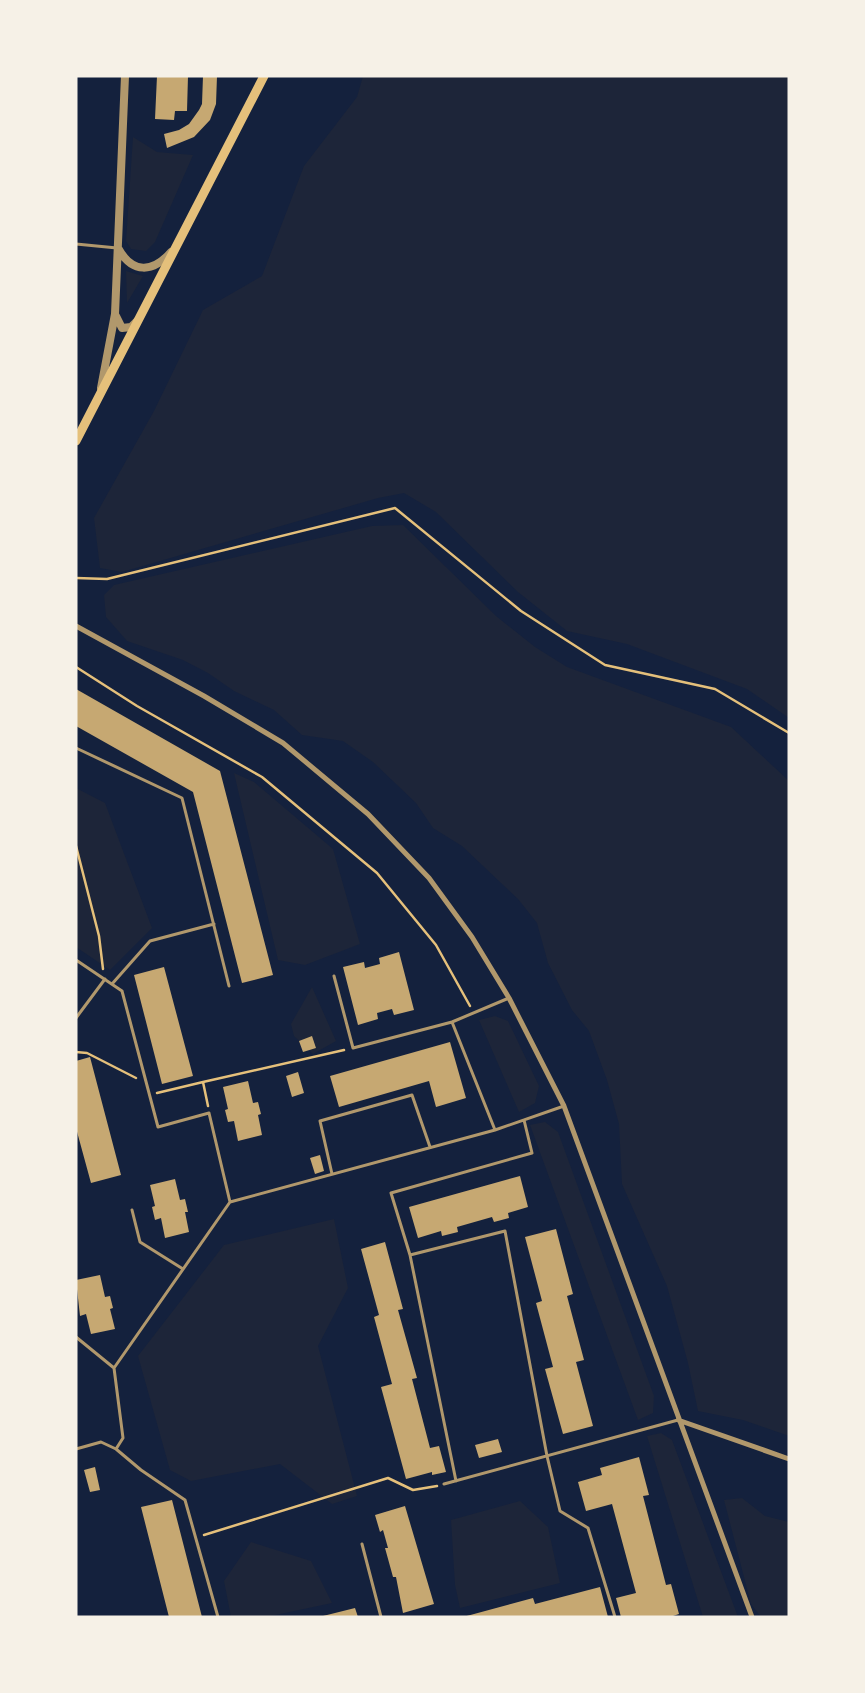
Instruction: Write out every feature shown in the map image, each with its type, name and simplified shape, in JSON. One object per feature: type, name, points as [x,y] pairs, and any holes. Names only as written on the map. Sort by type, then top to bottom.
[{"type":"main road","points":[[76,441],[264,76]]},
{"type":"street","points":[[99,398],[115,314],[125,76]]},
{"type":"street","points":[[118,248],[124,259],[129,263],[134,266],[147,268],[161,264],[178,244]]},
{"type":"street","points":[[115,314],[122,328],[131,327],[141,318]]},
{"type":"street","points":[[76,626],[204,696],[283,743],[368,814],[429,878],[472,937],[509,998],[564,1106],[752,1617]]},
{"type":"street","points":[[678,1420],[789,1459]]},
{"type":"lane","points":[[76,244],[118,248]]},
{"type":"lane","points":[[76,748],[182,798],[229,986]]},
{"type":"lane","points":[[112,984],[150,941],[214,924]]},
{"type":"lane","points":[[76,960],[122,991],[148,1083],[158,1127],[209,1113],[230,1202]]},
{"type":"lane","points":[[334,976],[353,1048],[452,1022],[509,998]]},
{"type":"lane","points":[[76,1018],[105,980]]},
{"type":"lane","points":[[452,1022],[495,1130]]},
{"type":"lane","points":[[332,1175],[320,1120],[412,1095],[430,1147]]},
{"type":"lane","points":[[116,1449],[123,1438],[114,1368],[230,1202],[495,1130],[564,1106]]},
{"type":"lane","points":[[456,1481],[410,1255],[390,1193],[532,1153],[524,1120]]},
{"type":"lane","points":[[132,1210],[140,1242],[183,1269]]},
{"type":"lane","points":[[410,1255],[505,1231],[547,1456],[560,1511],[588,1528],[615,1617]]},
{"type":"lane","points":[[76,1338],[114,1368]]},
{"type":"lane","points":[[444,1484],[678,1420]]},
{"type":"lane","points":[[76,1449],[101,1442],[116,1449],[141,1470],[185,1500],[218,1617]]},
{"type":"lane","points":[[362,1544],[381,1617]]},
{"type":"path","points":[[76,578],[107,579],[396,508],[522,611],[605,665],[715,689],[789,733]]},
{"type":"path","points":[[76,667],[137,706],[262,776],[376,873],[436,945],[474,1013]]},
{"type":"path","points":[[76,846],[99,936],[105,980]]},
{"type":"path","points":[[151,1095],[353,1048]]},
{"type":"path","points":[[76,1052],[87,1053],[148,1083]]},
{"type":"path","points":[[203,1082],[209,1113]]},
{"type":"path","points":[[195,1538],[388,1478],[413,1490],[444,1484]]},
{"type":"shaded area","points":[[363,76],[789,76],[789,718],[747,689],[627,644],[567,631],[518,592],[436,512],[404,493],[378,498],[122,572],[100,568],[94,518],[154,411],[203,310],[262,276],[304,166],[357,97]]},
{"type":"shaded area","points":[[133,137],[157,152],[193,155],[155,242],[146,251],[131,249],[126,241]]},
{"type":"shaded area","points":[[126,271],[143,276],[127,303]]},
{"type":"shaded area","points":[[403,525],[496,616],[535,647],[567,667],[731,727],[789,781],[789,1436],[743,1420],[698,1411],[688,1363],[667,1286],[622,1184],[619,1124],[607,1080],[589,1031],[572,1010],[548,963],[537,923],[518,899],[462,846],[433,828],[416,803],[373,762],[343,741],[302,735],[274,710],[234,691],[208,673],[183,660],[127,641],[106,617],[104,595],[114,585],[372,526]]},
{"type":"shaded area","points":[[234,773],[254,782],[333,849],[360,944],[305,965],[278,960]]},
{"type":"shaded area","points":[[76,788],[105,803],[152,928],[110,970],[76,947]]},
{"type":"shaded area","points":[[312,987],[336,1041],[313,1054],[294,1036],[291,1024]]},
{"type":"shaded area","points":[[495,1016],[508,1021],[539,1086],[535,1103],[519,1112],[479,1020]]},
{"type":"shaded area","points":[[545,1122],[558,1132],[654,1396],[653,1413],[638,1420],[530,1125]]},
{"type":"shaded area","points":[[334,1219],[348,1288],[318,1346],[357,1496],[332,1504],[280,1464],[191,1481],[170,1470],[138,1356],[224,1245]]},
{"type":"shaded area","points":[[661,1433],[672,1440],[738,1617],[703,1617],[647,1436]]},
{"type":"shaded area","points":[[742,1498],[765,1516],[789,1522],[789,1617],[761,1617],[751,1604],[724,1500]]},
{"type":"shaded area","points":[[520,1501],[548,1527],[560,1583],[460,1608],[455,1585],[451,1520]]},
{"type":"shaded area","points":[[251,1542],[311,1561],[332,1603],[266,1617],[231,1617],[224,1581]]},
{"type":"building","points":[[157,76],[188,76],[187,111],[175,111],[174,120],[155,119]]},
{"type":"building","points":[[203,76],[217,76],[216,104],[210,120],[194,137],[167,148],[164,134],[179,130],[189,124],[202,104]]},
{"type":"building","points":[[76,689],[220,771],[273,975],[242,983],[193,792],[76,726]]},
{"type":"building","points":[[399,952],[414,1010],[394,1015],[392,1009],[377,1013],[378,1019],[358,1025],[343,967],[364,962],[365,968],[380,964],[379,958]]},
{"type":"building","points":[[164,967],[193,1076],[162,1084],[134,975]]},
{"type":"building","points":[[312,1036],[316,1048],[303,1052],[299,1041]]},
{"type":"building","points":[[450,1042],[466,1098],[436,1107],[429,1081],[339,1107],[330,1076]]},
{"type":"building","points":[[90,1057],[121,1175],[91,1183],[76,1128],[76,1061]]},
{"type":"building","points":[[298,1072],[304,1093],[292,1097],[286,1076]]},
{"type":"building","points":[[248,1081],[253,1103],[258,1102],[261,1114],[258,1115],[262,1135],[238,1141],[234,1121],[228,1122],[225,1110],[228,1109],[223,1087]]},
{"type":"building","points":[[320,1155],[324,1171],[315,1174],[310,1158]]},
{"type":"building","points":[[520,1176],[528,1207],[508,1213],[509,1218],[494,1222],[492,1217],[457,1227],[458,1232],[442,1236],[441,1231],[418,1238],[409,1207]]},
{"type":"building","points":[[175,1179],[180,1200],[185,1199],[188,1212],[185,1212],[189,1232],[165,1238],[161,1218],[155,1220],[152,1207],[155,1206],[150,1185]]},
{"type":"building","points":[[556,1229],[573,1294],[567,1296],[584,1360],[576,1362],[593,1426],[563,1434],[545,1369],[553,1367],[536,1303],[542,1301],[525,1237]]},
{"type":"building","points":[[385,1242],[403,1309],[398,1310],[417,1378],[412,1379],[430,1448],[439,1446],[446,1472],[432,1475],[432,1472],[406,1479],[381,1387],[392,1384],[374,1317],[379,1315],[361,1249]]},
{"type":"building","points":[[100,1275],[105,1297],[110,1296],[113,1308],[110,1309],[115,1329],[91,1334],[86,1314],[80,1316],[76,1280]]},
{"type":"building","points":[[498,1439],[502,1452],[479,1458],[475,1445]]},
{"type":"building","points":[[639,1457],[649,1495],[643,1496],[666,1585],[671,1584],[679,1614],[670,1617],[621,1617],[616,1598],[636,1593],[612,1504],[586,1511],[578,1482],[602,1475],[600,1468]]},
{"type":"building","points":[[95,1467],[100,1490],[90,1492],[84,1470]]},
{"type":"building","points":[[172,1500],[202,1617],[169,1617],[141,1507]]},
{"type":"building","points":[[405,1506],[434,1604],[403,1613],[396,1577],[393,1577],[385,1548],[388,1548],[383,1530],[380,1532],[375,1515]]},
{"type":"building","points":[[600,1587],[608,1617],[463,1617],[533,1598],[535,1604]]},
{"type":"building","points":[[355,1608],[358,1617],[323,1617],[323,1616]]}]
